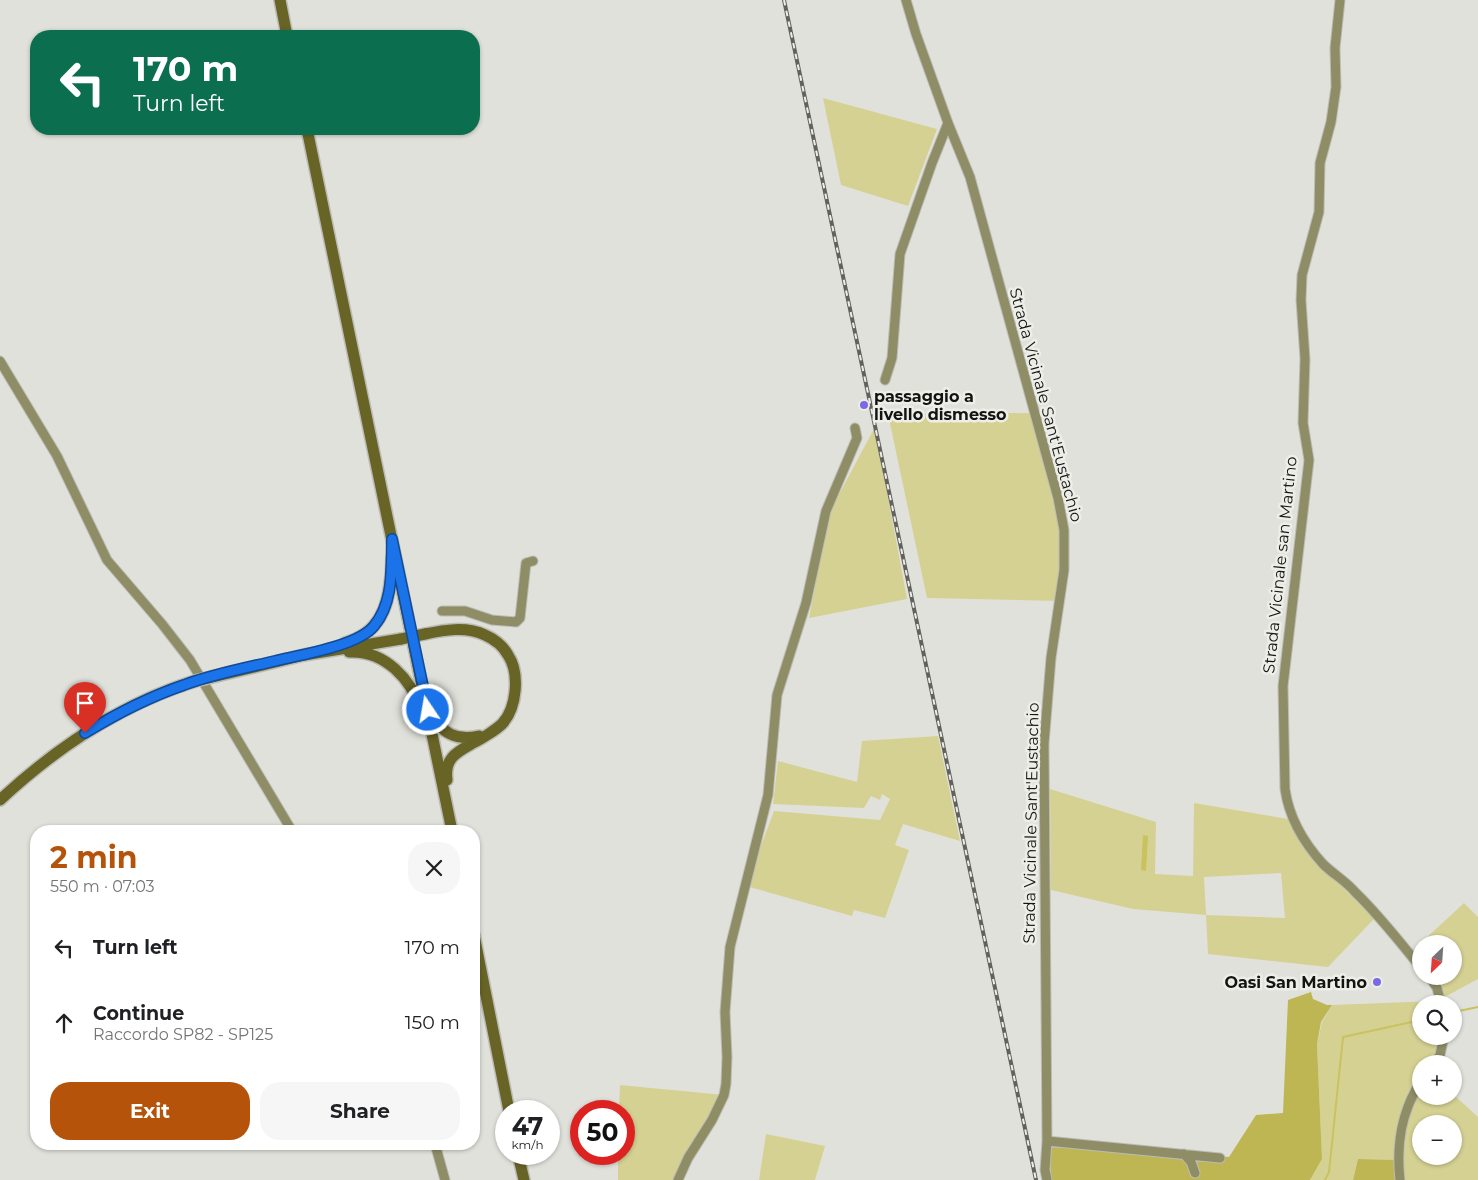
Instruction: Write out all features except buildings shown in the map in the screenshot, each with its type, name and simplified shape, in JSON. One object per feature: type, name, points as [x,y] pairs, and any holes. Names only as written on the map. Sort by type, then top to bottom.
[{"type":"main road","points":[[280,0],[286,30]]},
{"type":"main road","points":[[308,135],[451,825]]},
{"type":"main road","points":[[0,800],[29,773],[77,738],[137,704],[195,681],[312,653],[353,641],[365,634],[374,626],[387,603],[390,590],[392,539]]},
{"type":"main road","points":[[312,653],[453,629],[471,630],[493,640],[508,654],[514,672],[513,701],[510,711],[503,723],[474,743],[462,748],[450,759],[446,775],[450,804],[449,816]]},
{"type":"main road","points":[[312,653],[356,652],[378,657],[386,662],[405,677],[411,685],[435,744]]},
{"type":"main road","points":[[417,660],[435,717],[442,728],[457,738],[486,735]]},
{"type":"main road","points":[[480,964],[508,1100]]},
{"type":"main road","points":[[521,1165],[524,1180]]},
{"type":"street","name":"Strada Vicinale Sant'Eustachio","points":[[906,0],[916,34],[948,123],[962,155],[979,210],[1058,498],[1064,530],[1064,579],[1051,658],[1044,744],[1045,1170],[1047,1180]]},
{"type":"street","name":"Strada Vicinale san Martino","points":[[1340,0],[1335,48],[1336,87],[1331,122],[1320,163],[1319,212],[1302,275],[1301,300],[1305,359],[1303,423],[1309,460],[1283,686],[1285,789],[1286,799],[1295,823],[1307,843],[1324,865],[1357,893],[1412,957]]},
{"type":"street","points":[[885,380],[892,358],[900,254],[948,123]]},
{"type":"street","points":[[0,361],[57,456],[107,560],[190,660],[288,825]]},
{"type":"street","points":[[678,1180],[688,1158],[712,1120],[724,1094],[727,1057],[725,1012],[730,947],[768,795],[778,695],[806,603],[826,512],[856,438],[855,428]]},
{"type":"street","points":[[442,611],[465,611],[492,620],[516,622],[520,618],[526,563],[533,561]]},
{"type":"street","points":[[1400,1180],[1400,1144],[1403,1123],[1408,1103],[1412,1097]]},
{"type":"street","points":[[1046,1140],[1220,1158]]},
{"type":"street","points":[[437,1150],[445,1180]]},
{"type":"street","points":[[1184,1154],[1191,1162],[1196,1173]]},
{"type":"shaded area","points":[[823,98],[937,129],[908,206],[841,185]]},
{"type":"shaded area","points":[[1035,413],[1065,540],[1060,601],[927,598],[888,414]]},
{"type":"shaded area","points":[[875,427],[907,599],[809,618],[829,513]]},
{"type":"shaded area","points":[[938,736],[960,841],[903,824],[895,845],[909,850],[885,918],[854,910],[852,916],[746,886],[774,811],[880,820],[890,799],[882,794],[880,800],[871,796],[864,808],[773,804],[778,761],[857,782],[862,741]]},
{"type":"shaded area","points":[[1050,789],[1156,822],[1155,874],[1193,876],[1194,803],[1294,820],[1326,870],[1374,919],[1328,967],[1208,954],[1206,915],[1133,909],[1051,890]],"holes":[[[1281,873],[1285,918],[1206,915],[1204,877]]]},
{"type":"shaded area","points":[[1143,835],[1148,836],[1146,871],[1141,870]]},
{"type":"shaded area","points":[[1464,903],[1478,917],[1478,979],[1448,995],[1439,995],[1432,985],[1462,985],[1462,935],[1429,935]]},
{"type":"shaded area","points":[[1311,992],[1313,999],[1327,1005],[1332,1005],[1321,1022],[1317,1044],[1322,1159],[1310,1180],[1051,1180],[1049,1141],[1229,1157],[1256,1115],[1283,1113],[1288,1000]]},
{"type":"shaded area","points":[[1412,1002],[1412,1045],[1439,1045],[1440,1055],[1412,1055],[1412,1105],[1462,1105],[1462,1102],[1478,1117],[1478,1180],[1400,1180],[1399,1160],[1358,1159],[1353,1180],[1310,1180],[1322,1159],[1317,1044],[1322,1022],[1332,1005]]},
{"type":"shaded area","points":[[620,1085],[724,1095],[679,1180],[618,1180],[618,1165],[635,1165],[635,1100],[619,1100]]},
{"type":"shaded area","points":[[766,1134],[825,1146],[815,1180],[759,1180]]},
{"type":"shaded area","points":[[1358,1159],[1399,1160],[1400,1180],[1353,1180]]},
{"type":"waterway","points":[[1462,1010],[1478,1007]]},
{"type":"waterway","points":[[1325,1180],[1329,1172],[1343,1037],[1412,1022]]},
{"type":"railway","points":[[784,0],[1036,1180]]},
{"type":"place","name":"passaggio a livello dismesso","points":[[864,405]]},
{"type":"place","name":"Oasi San Martino","points":[[1377,982]]},
{"type":"route","points":[[85,733],[137,704],[183,685],[220,674],[312,653],[353,641],[365,634],[374,626],[387,603],[390,590],[392,539],[428,710]]}]
